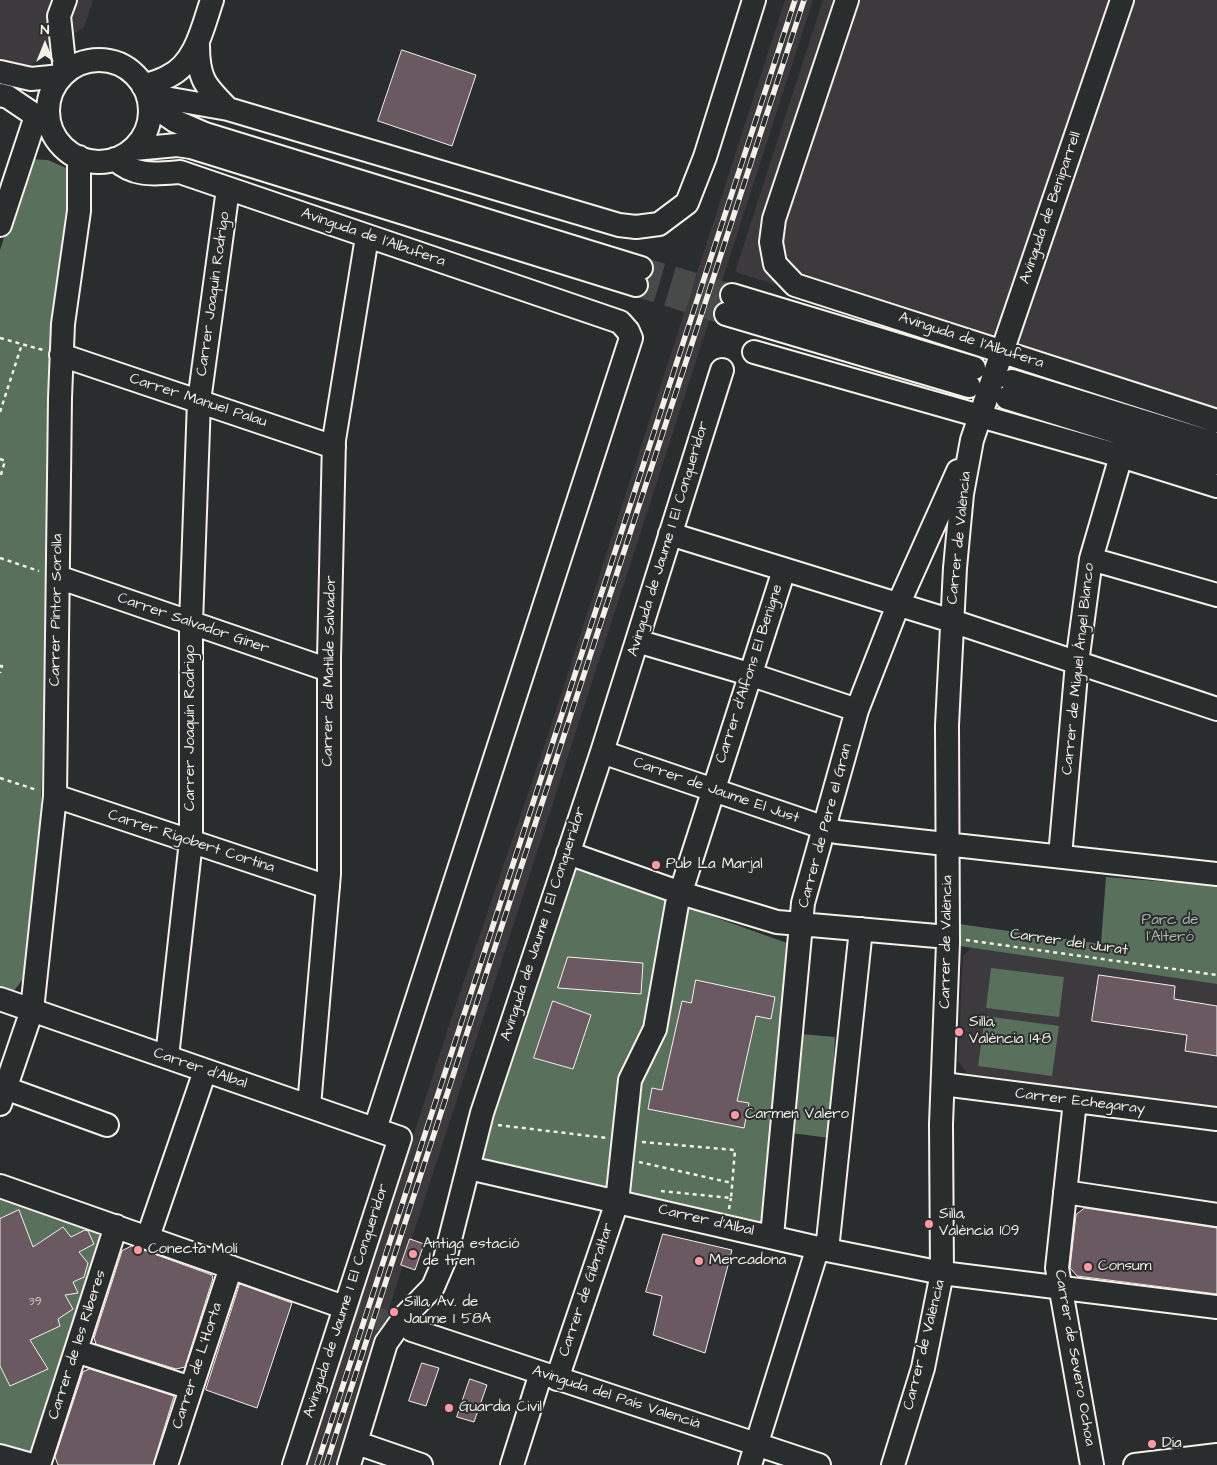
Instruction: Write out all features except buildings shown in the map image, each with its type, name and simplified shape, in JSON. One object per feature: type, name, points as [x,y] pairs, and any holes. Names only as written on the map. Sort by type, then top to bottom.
[{"type":"street","points":[[0,226],[43,121],[54,86],[63,74],[59,16],[65,0]]},
{"type":"street","points":[[212,0],[198,45],[198,66],[203,84],[228,109]]},
{"type":"street","points":[[147,95],[228,109],[619,225],[636,227],[659,224],[687,203],[705,157],[754,0]]},
{"type":"street","name":"Avinguda de l'Albufera","points":[[846,0],[774,219],[771,242],[775,264],[795,285],[1217,421]]},
{"type":"street","name":"Avinguda de Beniparrell","points":[[981,416],[1122,0]]},
{"type":"street","points":[[61,35],[98,60]]},
{"type":"street","points":[[147,95],[183,66],[198,45]]},
{"type":"street","points":[[0,72],[31,79],[63,74],[87,61],[116,62],[133,72],[147,95],[149,122],[140,142],[117,157],[79,157],[61,146],[43,121],[8,97],[0,94]]},
{"type":"street","name":"Avinguda de l'Albufera","points":[[147,95],[175,120],[205,134],[638,276],[191,147],[177,145],[117,157],[125,169],[147,175],[180,172],[620,322],[631,338],[375,1129]]},
{"type":"street","name":"Carrer Pintor Sorolla","points":[[2,1096],[32,1010],[55,796],[61,355],[63,324],[78,211],[79,157]]},
{"type":"street","name":"Carrer Pintor Sorolla","points":[[78,211],[117,157]]},
{"type":"street","name":"Carrer Joaquín Rodrigo","points":[[167,1057],[191,841],[191,623],[199,401],[228,189]]},
{"type":"street","name":"Carrer de Matilde Salvador","points":[[309,1106],[328,887],[329,670],[334,447],[367,237]]},
{"type":"street","name":"Avinguda de l'Albufera","points":[[729,305],[972,377]]},
{"type":"street","points":[[754,352],[1121,456],[1217,486]]},
{"type":"street","name":"Carrer Manuel Palau","points":[[61,355],[334,447]]},
{"type":"street","name":"Avinguda de Jaume I El Conqueridor","points":[[348,1465],[357,1443],[386,1344],[406,1315],[433,1287],[445,1259],[479,1123],[602,752],[722,370]]},
{"type":"street","name":"Avinguda de l'Albufera","points":[[1217,444],[1010,389],[1217,463]]},
{"type":"street","name":"Carrer de València","points":[[893,1465],[923,1368],[942,1273],[941,1177],[948,937],[947,725],[952,621],[962,494],[972,440],[981,416]]},
{"type":"street","name":"Carrer de Pere el Gran","points":[[772,1236],[803,903],[857,710],[898,605],[972,440]]},
{"type":"street","name":"Carrer de Miguel Ángel Blanco","points":[[1060,856],[1090,559],[1121,456]]},
{"type":"street","points":[[670,534],[952,621],[1217,709]]},
{"type":"street","points":[[1090,559],[1217,595]]},
{"type":"street","name":"Carrer d'Alfons El Benigne","points":[[623,1150],[630,1080],[655,1029],[679,898],[749,674],[784,570]]},
{"type":"street","name":"Carrer Salvador Giner","points":[[58,577],[329,670]]},
{"type":"street","points":[[637,641],[749,674],[857,710]]},
{"type":"street","name":"Carrer de Jaume El Just","points":[[602,752],[837,832],[1217,874]]},
{"type":"street","name":"Carrer Rigobert Cortina","points":[[55,796],[328,887]]},
{"type":"street","points":[[568,854],[679,898],[777,922],[948,937]]},
{"type":"street","points":[[753,1455],[823,1248],[861,929]]},
{"type":"street","name":"Carrer d'Albal","points":[[0,999],[400,1138]]},
{"type":"street","points":[[148,1237],[205,1071]]},
{"type":"street","name":"Carrer Echegaray","points":[[943,1084],[1217,1119]]},
{"type":"street","points":[[2,1096],[106,1125]]},
{"type":"street","name":"Carrer de Severo Ochoa","points":[[1076,1101],[1057,1268],[1092,1465]]},
{"type":"street","name":"Avinguda de Jaume I El Conqueridor","points":[[294,1465],[343,1300],[400,1138]]},
{"type":"street","name":"Carrer de Gibraltar","points":[[512,1465],[617,1202],[623,1150]]},
{"type":"street","name":"Carrer d'Albal","points":[[469,1168],[942,1273],[1217,1307]]},
{"type":"street","points":[[0,1186],[231,1267],[343,1300]]},
{"type":"street","points":[[1065,1192],[1217,1215]]},
{"type":"street","name":"Carrer de les Riberes","points":[[39,1465],[116,1226]]},
{"type":"street","points":[[192,1253],[208,1249],[221,1252],[343,1300]]},
{"type":"street","name":"Carrer de L'Horta","points":[[166,1465],[231,1267]]},
{"type":"street","name":"Avinguda del País Valencià","points":[[412,1330],[549,1376],[753,1455],[819,1465]]},
{"type":"street","points":[[76,1351],[191,1388]]},
{"type":"street","points":[[357,1443],[421,1465]]},
{"type":"street","points":[[1134,1465],[1217,1455]]},
{"type":"street","points":[[0,1456],[32,1465]]},
{"type":"path","points":[[0,338],[61,355]]},
{"type":"path","points":[[0,412],[22,344]]},
{"type":"path","points":[[0,459],[5,461],[0,478]]},
{"type":"path","points":[[0,558],[58,577]]},
{"type":"path","points":[[0,666],[2,666],[0,673]]},
{"type":"path","points":[[0,778],[55,796]]},
{"type":"path","name":"Carrer del Jurat","points":[[948,937],[1217,975]]},
{"type":"path","points":[[479,1123],[623,1150],[732,1183]]},
{"type":"path","points":[[623,1150],[735,1150],[731,1198],[656,1191]]},
{"type":"shaded area","points":[[0,0],[93,0],[84,27],[8,81],[0,79]]},
{"type":"shaded area","points":[[785,0],[813,0],[374,1355],[338,1465],[307,1465],[452,1016],[547,738]]},
{"type":"shaded area","points":[[823,0],[1217,0],[1217,421],[735,272]]},
{"type":"shaded area","points":[[972,947],[1217,983],[1217,1110],[967,1073],[958,1061],[963,956]]},
{"type":"green space","points":[[30,159],[48,160],[73,171],[51,353],[46,659],[39,858],[23,979],[13,992],[0,988],[0,250]]},
{"type":"green space","points":[[570,870],[582,870],[787,943],[761,1232],[477,1165]]},
{"type":"green space","name":"Parc de l'Alteró","points":[[1106,877],[1217,886],[1217,984],[960,946],[959,924],[1101,944]]},
{"type":"green space","points":[[991,968],[1064,977],[1059,1017],[986,1008]]},
{"type":"green space","points":[[985,1016],[1059,1026],[1052,1076],[978,1066]]},
{"type":"green space","points":[[801,1034],[835,1037],[830,1138],[791,1133]]},
{"type":"green space","points":[[0,1198],[95,1229],[102,1240],[32,1454],[0,1453]]},
{"type":"tunnel","points":[[641,268],[732,295]]},
{"type":"tunnel","points":[[636,285],[726,314]]},
{"type":"tunnel","points":[[338,1305],[412,1330]]},
{"type":"railway","points":[[317,1465],[795,0]]},
{"type":"railway","points":[[326,1465],[804,0]]},
{"type":"place","name":"Pub La Marjal","points":[[656,865]]},
{"type":"place","name":"Silla, València 148","points":[[959,1032]]},
{"type":"place","name":"Carmen Valero","points":[[735,1115]]},
{"type":"place","name":"Silla, València 109","points":[[929,1224]]},
{"type":"place","name":"Conecta Molí","points":[[138,1250]]},
{"type":"place","name":"Antiga estació de tren","points":[[413,1254]]},
{"type":"place","name":"Mercadona","points":[[699,1261]]},
{"type":"place","name":"Consum","points":[[1088,1267]]},
{"type":"place","name":"Silla, Av. de Jaume I 58A","points":[[394,1312]]},
{"type":"place","name":"Guardia Civil","points":[[449,1408]]},
{"type":"place","name":"Dia","points":[[1152,1444]]}]
